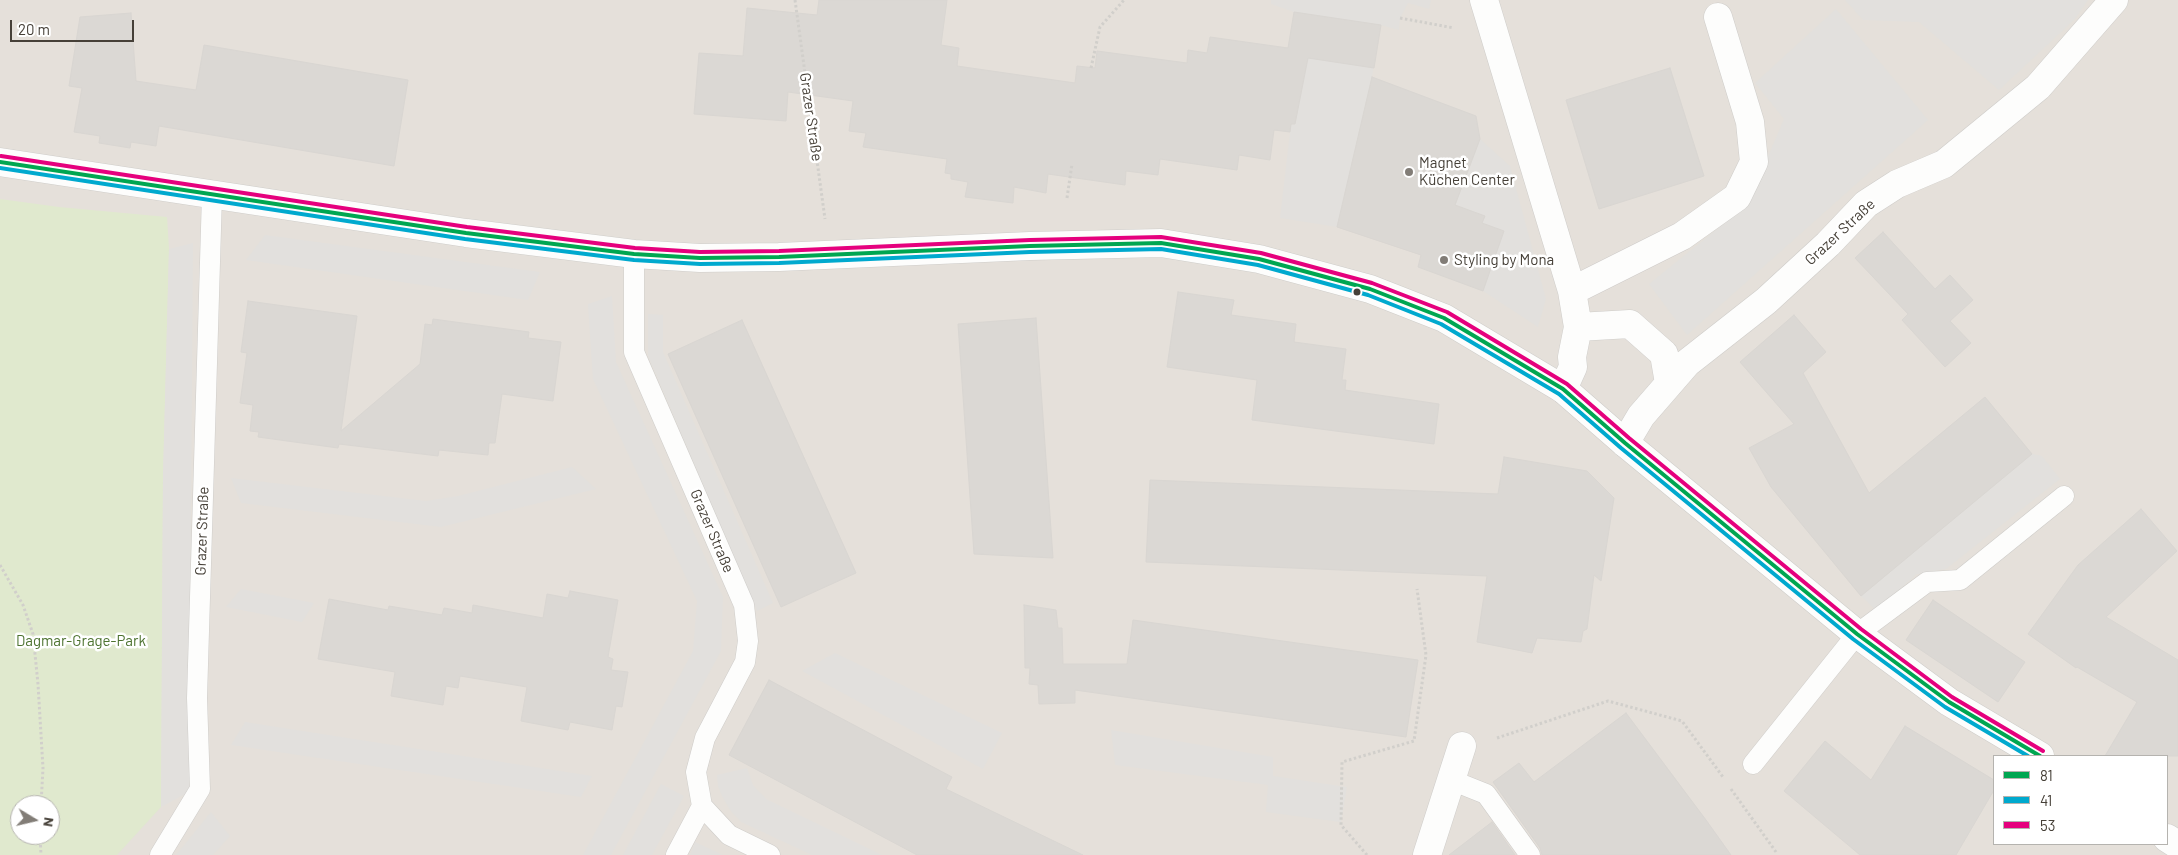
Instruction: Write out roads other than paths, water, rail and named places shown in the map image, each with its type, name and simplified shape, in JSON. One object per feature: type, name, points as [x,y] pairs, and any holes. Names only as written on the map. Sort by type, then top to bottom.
[{"type":"street","points":[[1484,0],[1572,290],[1578,327],[1572,357],[1573,366],[1563,389]]},
{"type":"street","name":"Grazer Straße","points":[[1625,442],[1641,416],[1687,363],[1766,302],[1828,244],[1866,204],[1897,184],[1944,164],[1986,127],[2038,87],[2114,0]]},
{"type":"street","points":[[1572,290],[1682,236],[1737,197],[1754,162],[1750,122],[1718,17]]},
{"type":"street","points":[[0,162],[466,233],[634,254],[700,258],[779,257],[1080,244],[1160,243],[1259,259],[1370,289],[1444,318],[1563,389],[1857,634],[1948,702],[2038,755]]},
{"type":"street","points":[[1578,327],[1630,324],[1664,354],[1669,383]]},
{"type":"street","points":[[1427,855],[1462,746]]},
{"type":"lane","name":"Grazer Straße","points":[[160,855],[200,789],[197,698],[212,195]]},
{"type":"lane","name":"Grazer Straße","points":[[634,254],[634,352],[744,606],[748,641],[745,662],[705,738],[696,772],[702,806]]},
{"type":"lane","points":[[1753,764],[1809,681],[1857,634],[1927,582],[1960,580],[2064,496]]},
{"type":"lane","points":[[1451,780],[1486,794],[1530,855]]},
{"type":"lane","points":[[676,855],[702,806],[729,835],[770,855]]},
{"type":"place","name":"Magnet Küchen Center","points":[[1409,172]]},
{"type":"place","name":"Styling by Mona","points":[[1444,260]]},
{"type":"park label","name":"Dagmar-Grage-Park","points":[[81,641]]}]
